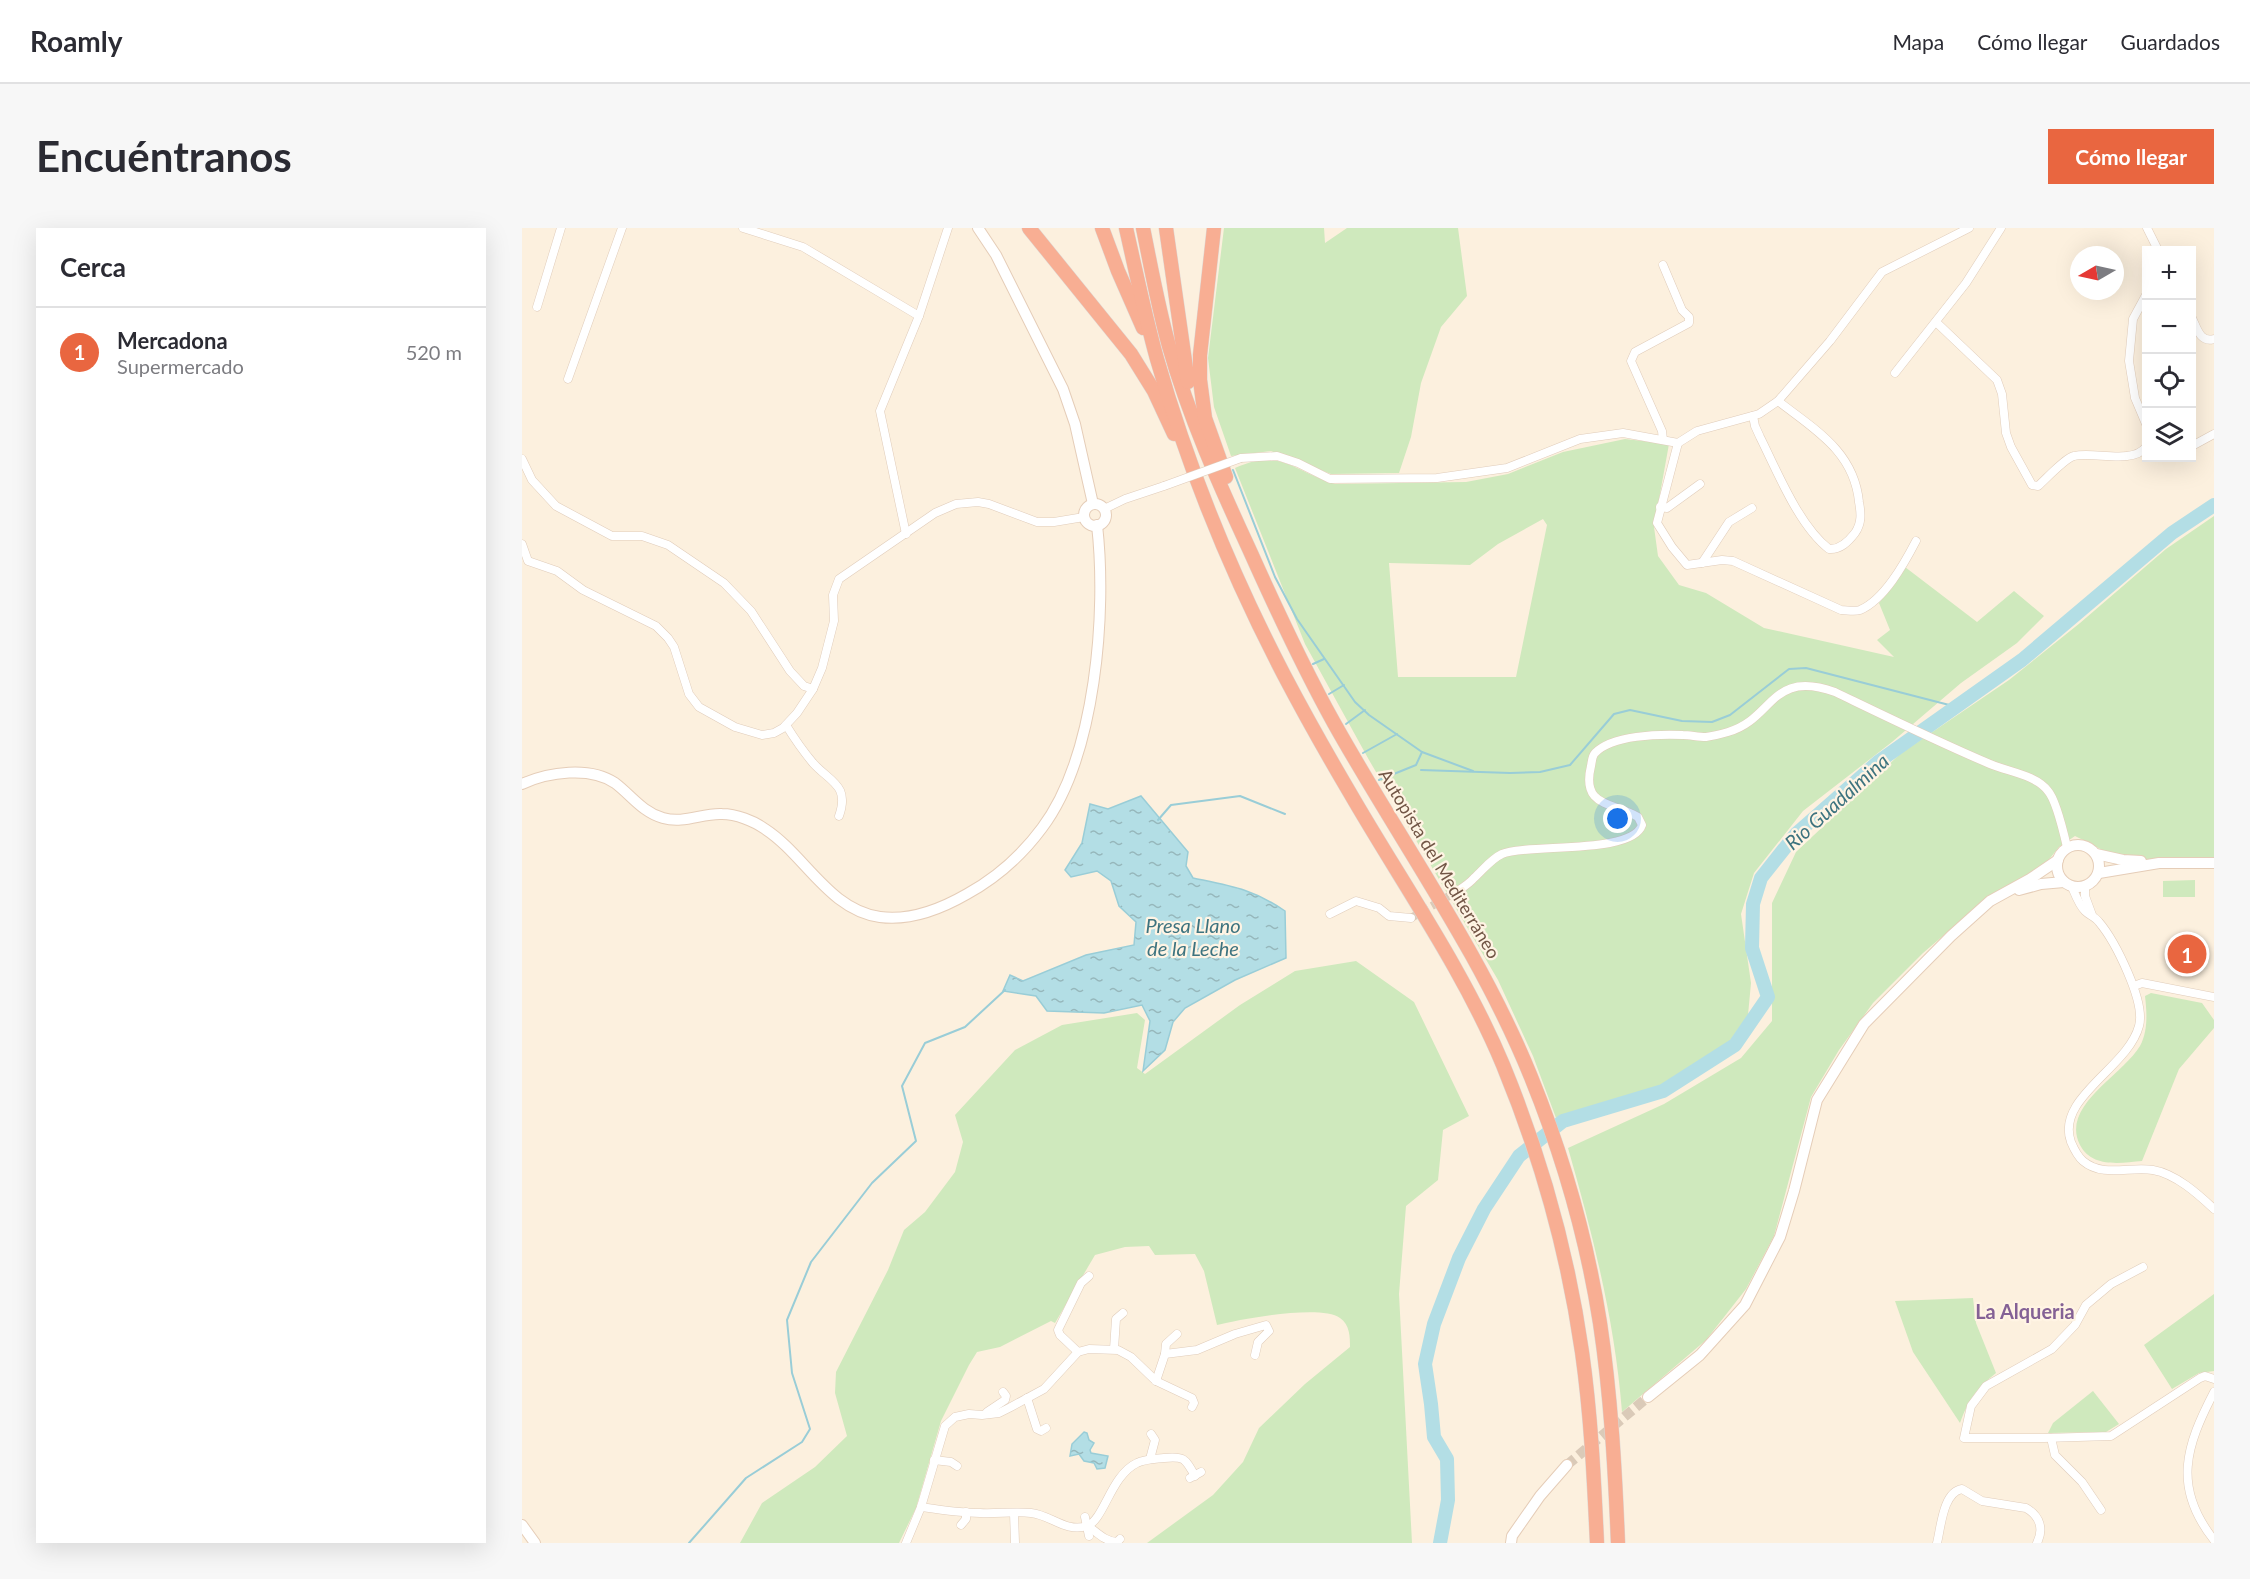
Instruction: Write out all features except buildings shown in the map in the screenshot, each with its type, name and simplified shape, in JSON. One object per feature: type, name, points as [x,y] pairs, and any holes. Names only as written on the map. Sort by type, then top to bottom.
[{"type":"highway","points":[[1029,228],[1098,312],[1154,391],[1201,492],[1252,612],[1285,676],[1349,792],[1450,959],[1503,1064],[1531,1139],[1552,1206],[1569,1275],[1587,1396],[1597,1543]]},
{"type":"highway","points":[[1102,228],[1157,360]]},
{"type":"highway","points":[[1108,228],[1118,271]]},
{"type":"highway","points":[[1126,228],[1157,360],[1201,492]]},
{"type":"highway","name":"Autopista del Mediterráneo","points":[[1143,228],[1164,328],[1201,444],[1280,619],[1335,724],[1462,936],[1519,1049],[1555,1143],[1590,1270],[1600,1322],[1609,1395],[1618,1543]]},
{"type":"highway","points":[[1159,228],[1166,287],[1181,341]]},
{"type":"highway","points":[[1166,228],[1181,341],[1191,393],[1222,490]]},
{"type":"highway","points":[[1214,228],[1200,355],[1201,399],[1217,455],[1260,554],[1280,619]]},
{"type":"highway","points":[[1164,328],[1166,287]]},
{"type":"street","points":[[537,306],[561,228]]},
{"type":"street","points":[[568,379],[622,228]]},
{"type":"street","points":[[743,228],[803,247],[919,316]]},
{"type":"street","points":[[906,534],[880,411],[919,316],[948,228]]},
{"type":"street","points":[[978,228],[996,255],[1063,388],[1075,424],[1093,504]]},
{"type":"street","points":[[1916,542],[1898,573],[1878,598],[1861,610],[1841,610],[1733,561],[1722,560],[1687,565],[1657,523],[1678,443],[1697,431],[1753,416],[1778,400],[1830,341],[1882,272],[1969,228]]},
{"type":"street","points":[[1895,374],[1966,283],[2001,228]]},
{"type":"street","points":[[2147,228],[2156,246]]},
{"type":"street","points":[[1663,440],[1662,430],[1631,361],[1635,352],[1689,323],[1690,319],[1682,310],[1664,265]]},
{"type":"street","points":[[2142,415],[2135,398],[2129,361],[2133,319],[2143,300]]},
{"type":"street","points":[[1936,322],[1997,380],[2002,394],[2006,433],[2032,485],[2038,486],[2074,456],[2129,456],[2142,452]]},
{"type":"street","points":[[2196,326],[2202,338],[2214,339]]},
{"type":"street","points":[[1753,416],[1760,437],[1806,525],[1817,540],[1829,549],[1839,548],[1857,531],[1860,522],[1855,481],[1843,457],[1832,443],[1778,400]]},
{"type":"street","points":[[1104,509],[1241,458],[1277,456],[1298,463],[1330,479],[1437,478],[1507,468],[1580,439],[1623,433],[1678,443]]},
{"type":"street","points":[[2196,444],[2214,434]]},
{"type":"street","points":[[522,459],[532,480],[556,506],[612,536],[642,536],[668,544],[724,583],[752,611],[790,671],[804,686],[813,689]]},
{"type":"street","points":[[1660,507],[1667,508],[1700,484]]},
{"type":"street","points":[[522,544],[525,561],[557,571],[583,590],[656,626],[674,647],[689,694],[699,707],[735,726],[762,735],[774,734],[786,725],[813,689],[822,668],[834,621],[833,595],[839,579],[947,507],[969,502],[989,504],[1037,522],[1054,522],[1084,516]]},
{"type":"street","points":[[1093,504],[1104,509],[1106,517],[1101,524],[1089,524],[1084,516],[1086,508],[1093,504]]},
{"type":"street","points":[[1702,563],[1729,522],[1752,508]]},
{"type":"street","points":[[522,784],[549,774],[579,773],[599,776],[615,783],[644,809],[663,818],[683,821],[721,813],[742,818],[765,828],[792,851],[840,901],[857,910],[879,917],[910,917],[951,903],[989,882],[1017,857],[1043,827],[1070,776],[1083,731],[1095,669],[1100,573],[1097,525]]},
{"type":"street","points":[[1456,892],[1502,854],[1612,842],[1630,837],[1640,830],[1642,825],[1638,817],[1610,806],[1593,796],[1587,779],[1593,755],[1621,739],[1682,735],[1706,737],[1730,732],[1752,719],[1770,701],[1785,691],[1801,686],[1819,686],[1835,692],[1992,765],[2035,780],[2048,789],[2055,802],[2056,814],[2067,847]]},
{"type":"street","points":[[786,725],[799,747],[838,786],[843,799],[839,816]]},
{"type":"street","points":[[1648,1397],[1700,1355],[1745,1305],[1780,1237],[1817,1100],[1864,1024],[1951,936],[1990,901],[2030,879],[2058,860],[2067,847],[2073,845],[2086,846],[2096,854],[2123,860],[2159,863],[2214,863]]},
{"type":"street","points":[[1974,915],[2018,890],[2040,884],[2068,884],[2085,887],[2091,884],[2099,873],[2100,866],[2096,854]]},
{"type":"street","points":[[2058,860],[2058,872],[2081,906],[2102,925],[2134,986],[2140,1004],[2140,1022],[2133,1044],[2074,1107],[2068,1125],[2071,1143],[2081,1160],[2093,1168],[2110,1171],[2145,1169],[2161,1172],[2188,1187],[2214,1209]]},
{"type":"street","points":[[2099,873],[2159,863]]},
{"type":"street","points":[[2085,887],[2085,896],[2092,915]]},
{"type":"street","points":[[1330,914],[1356,901],[1379,908],[1389,916],[1411,918]]},
{"type":"street","points":[[2134,986],[2142,983],[2214,997]]},
{"type":"street","points":[[2143,1267],[2111,1284],[2086,1305],[2075,1325],[2052,1349],[1986,1386],[1971,1406],[1964,1438],[2111,1436],[2200,1378],[2205,1376],[2214,1379]]},
{"type":"street","points":[[1078,1352],[1060,1335],[1058,1330],[1081,1283],[1089,1276]]},
{"type":"street","points":[[1114,1349],[1116,1319],[1123,1313]]},
{"type":"street","points":[[1165,1354],[1197,1350],[1235,1334],[1266,1325],[1269,1331],[1258,1342],[1255,1355]]},
{"type":"street","points":[[1156,1381],[1166,1344],[1177,1334]]},
{"type":"street","points":[[906,1543],[921,1507],[945,1426],[955,1417],[999,1413],[1044,1389],[1053,1372],[1078,1352],[1089,1349],[1114,1349],[1131,1357],[1156,1381],[1192,1398],[1194,1403],[1192,1407]]},
{"type":"street","points":[[970,1424],[978,1415],[1005,1400],[1006,1396],[1003,1392]]},
{"type":"street","points":[[2214,1392],[2192,1436],[2187,1467],[2192,1497],[2199,1519],[2214,1539]]},
{"type":"street","points":[[1027,1398],[1033,1425],[1039,1431],[1046,1428]]},
{"type":"street","points":[[1150,1459],[1155,1440],[1151,1434]]},
{"type":"street","points":[[2051,1438],[2055,1455],[2082,1482],[2101,1510]]},
{"type":"street","points":[[921,1507],[966,1512],[1031,1513],[1071,1528],[1088,1526],[1093,1523],[1115,1483],[1126,1470],[1137,1462],[1172,1456],[1183,1458],[1195,1475]]},
{"type":"street","points":[[934,1460],[951,1462],[957,1466]]},
{"type":"street","points":[[1511,1543],[1512,1536],[1540,1496],[1567,1465]]},
{"type":"street","points":[[1937,1543],[1948,1500],[1954,1492],[1962,1489],[1982,1500],[2026,1508],[2031,1511],[2040,1523],[2041,1530],[2037,1543]]},
{"type":"street","points":[[961,1525],[966,1519],[966,1512]]},
{"type":"street","points":[[1013,1541],[1014,1513]]},
{"type":"street","points":[[1085,1517],[1089,1536]]},
{"type":"street","points":[[522,1525],[535,1543]]},
{"type":"street","points":[[1088,1526],[1100,1536],[1111,1541],[1117,1542],[1120,1539]]},
{"type":"green space","points":[[1224,228],[1324,228],[1325,243],[1347,228],[1458,228],[1467,296],[1441,327],[1421,383],[1411,437],[1399,473],[1331,474],[1271,451],[1231,456],[1214,407],[1208,358]]},
{"type":"green space","points":[[1625,439],[1669,444],[1654,527],[1658,556],[1679,585],[1706,593],[1764,628],[1894,657],[1877,640],[1890,630],[1879,603],[1905,567],[1977,622],[2014,591],[2044,616],[2017,643],[1961,683],[1892,742],[1803,811],[1754,873],[1741,914],[1751,983],[1748,1015],[1727,1045],[1663,1085],[1556,1118],[1533,1056],[1498,980],[1369,760],[1305,644],[1235,468],[1251,462],[1276,461],[1335,484],[1466,482],[1508,474],[1563,452]],"holes":[[[1543,519],[1547,525],[1516,677],[1398,677],[1389,563],[1470,565],[1498,544]]]},
{"type":"green space","points":[[2214,516],[2214,858],[2153,860],[2129,858],[2112,854],[2075,836],[2059,847],[2043,867],[1979,905],[1923,953],[1873,1003],[1839,1050],[1811,1097],[1774,1236],[1746,1289],[1706,1340],[1622,1412],[1619,1378],[1602,1279],[1568,1148],[1664,1104],[1741,1058],[1772,1021],[1772,903],[1796,852],[1900,754],[2009,680],[2166,549]]},
{"type":"green space","points":[[2195,880],[2195,897],[2163,897],[2163,881]]},
{"type":"green space","points":[[1356,961],[1414,1002],[1469,1116],[1443,1130],[1438,1180],[1406,1206],[1399,1294],[1412,1543],[1147,1543],[1213,1495],[1243,1462],[1259,1428],[1305,1384],[1350,1347],[1346,1324],[1340,1318],[1330,1314],[1299,1312],[1217,1325],[1204,1271],[1195,1254],[1155,1255],[1149,1246],[1125,1247],[1095,1255],[1055,1323],[1051,1321],[1000,1347],[977,1352],[941,1421],[916,1508],[899,1543],[740,1543],[762,1503],[815,1467],[847,1436],[835,1393],[836,1372],[888,1270],[904,1230],[925,1212],[955,1172],[963,1142],[955,1115],[1015,1050],[1062,1025],[1137,1013],[1145,1020],[1137,1068],[1145,1074],[1240,1005],[1295,971]]},
{"type":"green space","points":[[2151,993],[2202,1003],[2214,1020],[2214,1028],[2179,1069],[2142,1161],[2116,1163],[2099,1161],[2085,1152],[2080,1145],[2076,1131],[2078,1117],[2085,1104],[2140,1046],[2146,1028],[2145,996]]},
{"type":"green space","points":[[2214,1294],[2214,1371],[2199,1373],[2172,1389],[2144,1345]]},
{"type":"green space","points":[[1973,1298],[1976,1323],[1996,1373],[1974,1395],[1960,1423],[1913,1352],[1895,1301]]},
{"type":"green space","points":[[2093,1391],[2119,1424],[2106,1432],[2048,1433],[2053,1423]]},
{"type":"water","name":"Presa Llano de la Leche","points":[[1141,796],[1188,852],[1186,866],[1193,878],[1252,893],[1285,911],[1286,958],[1235,980],[1185,1008],[1173,1022],[1165,1050],[1143,1071],[1150,1021],[1142,1005],[1104,1013],[1047,1011],[1036,996],[1003,991],[1010,975],[1023,981],[1086,955],[1134,945],[1136,922],[1119,906],[1111,881],[1097,871],[1071,877],[1065,870],[1082,843],[1090,804],[1108,809]]},
{"type":"water","points":[[1084,1432],[1094,1443],[1090,1450],[1091,1453],[1108,1456],[1105,1468],[1097,1469],[1094,1463],[1084,1461],[1079,1454],[1070,1456],[1072,1444]]},
{"type":"waterway","points":[[1233,470],[1275,577],[1297,619],[1355,702],[1369,715],[1422,752],[1473,771]]},
{"type":"waterway","name":"Rio Guadalmina","points":[[1440,1543],[1448,1500],[1447,1459],[1434,1437],[1425,1364],[1434,1324],[1459,1258],[1484,1209],[1519,1156],[1563,1121],[1663,1091],[1735,1045],[1768,997],[1752,948],[1753,904],[1761,878],[1796,834],[1878,762],[2022,660],[2172,533],[2214,505]]},
{"type":"waterway","points":[[1313,664],[1324,659]]},
{"type":"waterway","points":[[1421,770],[1540,772],[1570,765],[1614,714],[1630,710],[1682,721],[1712,722],[1730,715],[1789,669],[1806,668],[1957,707]]},
{"type":"waterway","points":[[1329,694],[1344,685]]},
{"type":"waterway","points":[[1346,724],[1365,710]]},
{"type":"waterway","points":[[1363,753],[1397,734]]},
{"type":"waterway","points":[[1379,780],[1416,765],[1422,752]]},
{"type":"waterway","points":[[1158,820],[1171,805],[1240,796],[1285,814]]},
{"type":"waterway","points":[[689,1543],[746,1478],[802,1442],[810,1429],[792,1373],[787,1320],[811,1262],[872,1183],[916,1141],[902,1086],[925,1043],[965,1027],[1005,990]]},
{"type":"tunnel","points":[[1411,918],[1456,892]]},
{"type":"tunnel","points":[[1567,1465],[1648,1397]]},
{"type":"place","name":"Mercadona","points":[[2187,954]]},
{"type":"district","name":"La Alqueria","points":[[2025,1312]]}]
